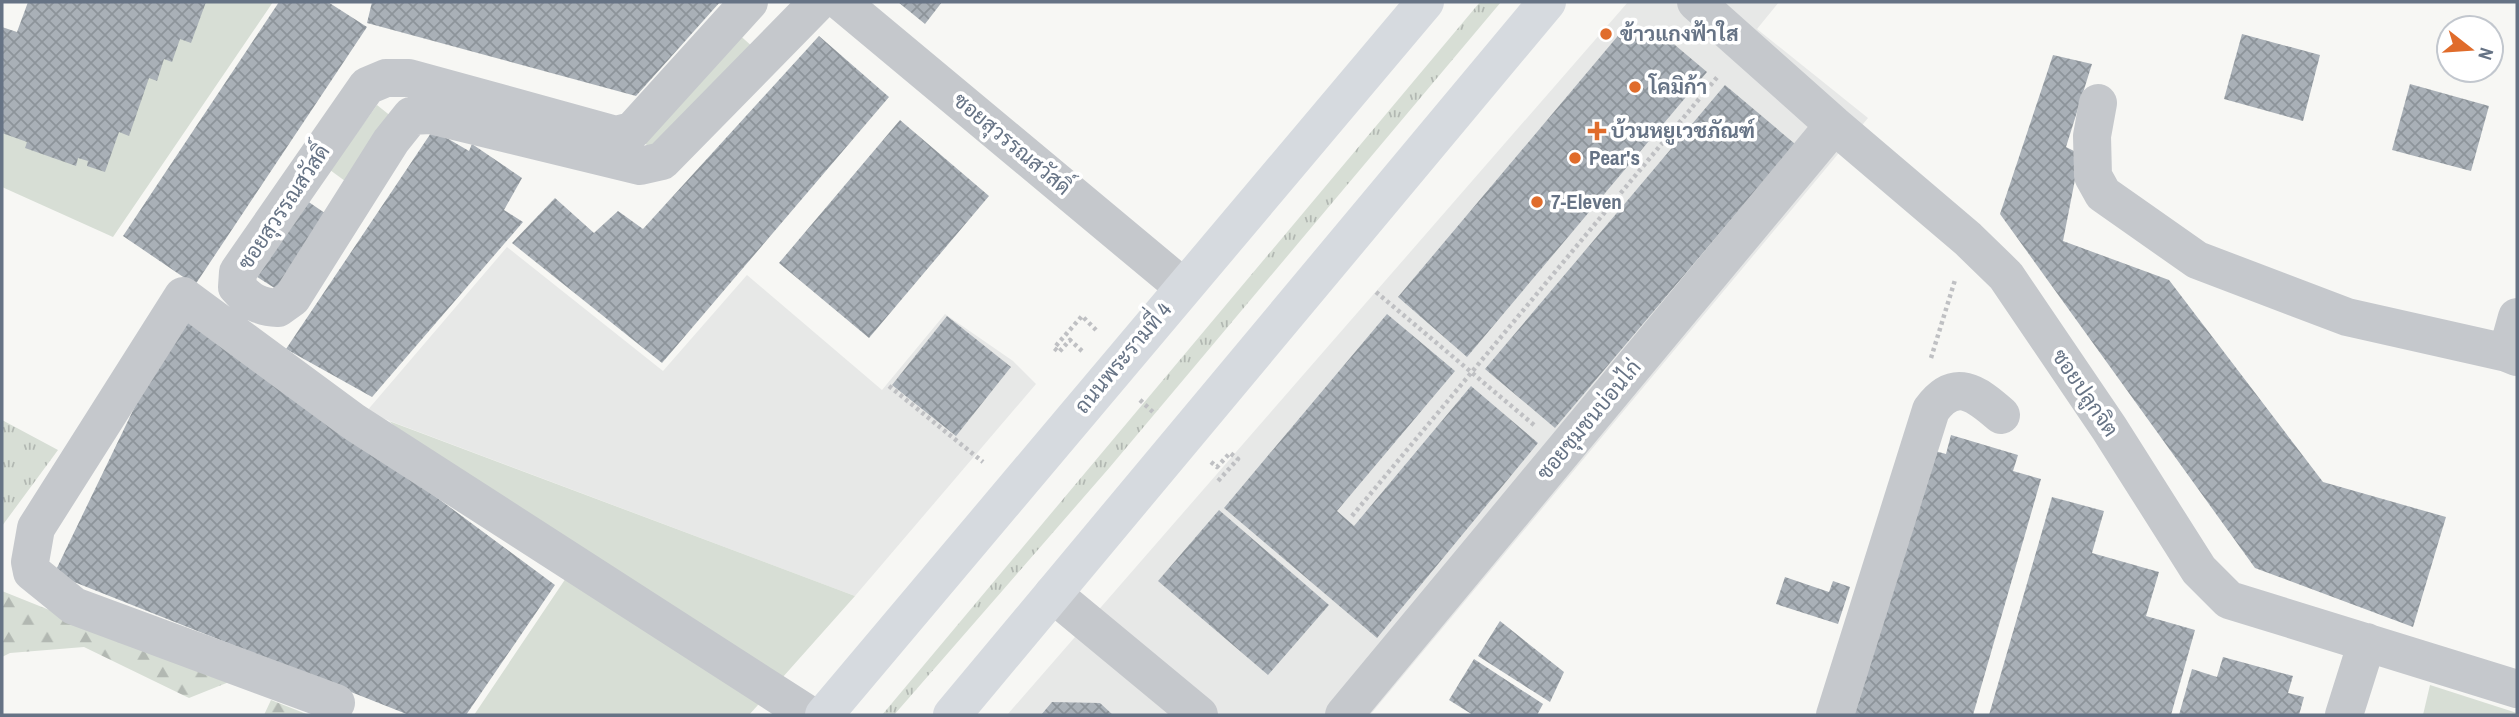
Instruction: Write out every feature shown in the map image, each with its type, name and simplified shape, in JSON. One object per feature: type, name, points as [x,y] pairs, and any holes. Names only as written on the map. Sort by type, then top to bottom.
[{"type":"main road","name":"ถนนพระรามที่ 4","points":[[824,715],[1425,2]]},
{"type":"main road","points":[[952,715],[1547,2]]},
{"type":"street","points":[[628,149],[632,131],[644,121],[749,2]]},
{"type":"street","points":[[386,78],[408,78],[615,135],[640,166],[662,161],[818,2]]},
{"type":"street","name":"ซอยสุวรรณสวัสดิ์","points":[[841,2],[1183,287]]},
{"type":"street","name":"ซอยปลูกจิต","points":[[1696,2],[1968,239],[2006,276],[2109,428],[2199,570],[2229,600],[2517,689]]},
{"type":"street","points":[[386,78],[411,117],[430,115],[628,149]]},
{"type":"street","name":"ซอยสุวรรณสวัสดิ์","points":[[386,78],[367,86],[238,272],[237,287],[247,299],[264,307],[278,308],[292,298],[391,141],[411,117]]},
{"type":"street","points":[[2098,103],[2092,136],[2093,176],[2103,194],[2197,260],[2347,317],[2512,355],[2517,317]]},
{"type":"street","name":"ซอยชุมชนบ่อนไก่","points":[[1344,715],[1834,125]]},
{"type":"street","points":[[304,176],[351,205]]},
{"type":"street","points":[[335,703],[74,606],[32,572],[30,562],[36,528],[183,296],[354,422],[809,715]]},
{"type":"street","points":[[1835,715],[1931,410],[1943,394],[1958,390],[1980,396],[2001,415]]},
{"type":"street","points":[[1053,594],[1199,715]]},
{"type":"street","points":[[2344,715],[2367,642]]},
{"type":"path","points":[[1352,516],[1744,45]]},
{"type":"path","points":[[1376,292],[1564,450]]},
{"type":"path","points":[[1091,358],[1070,340],[1059,352],[1054,348],[1082,316],[1096,330]]},
{"type":"path","points":[[889,386],[983,462]]},
{"type":"path","points":[[1133,394],[1164,422]]},
{"type":"path","points":[[1207,458],[1217,467],[1230,453],[1238,459],[1218,481]]},
{"type":"shaded area","points":[[1628,2],[1779,2],[1757,29],[1868,118],[1370,715],[1007,715]]},
{"type":"shaded area","points":[[507,247],[663,371],[747,275],[882,390],[945,314],[1013,361],[1036,384],[855,596],[366,412]]},
{"type":"green space","points":[[139,2],[273,2],[113,237],[2,187],[2,97],[68,116]]},
{"type":"green space","points":[[1480,2],[1501,2],[1110,467],[894,715],[882,715]]},
{"type":"green space","points":[[736,32],[754,48],[658,155],[640,139]]},
{"type":"green space","points":[[377,105],[392,117],[345,181],[330,170]]},
{"type":"green space","points":[[2,420],[58,450],[2,526]]},
{"type":"green space","points":[[389,421],[855,596],[749,715],[474,715],[566,578]]},
{"type":"green space","points":[[2,591],[229,682],[189,698],[84,647],[10,653],[2,657]]},
{"type":"green space","points":[[2430,685],[2517,713],[2517,715],[2423,715]]},
{"type":"green space","points":[[271,700],[309,715],[264,715]]},
{"type":"building","points":[[28,2],[206,2],[191,43],[180,39],[172,62],[164,59],[157,81],[149,78],[129,136],[119,132],[105,172],[87,166],[88,161],[78,158],[76,166],[25,148],[27,142],[2,133],[2,27],[17,32]]},
{"type":"building","points":[[279,2],[328,2],[367,27],[195,285],[123,236]]},
{"type":"building","points":[[372,2],[720,2],[636,96],[367,23]]},
{"type":"building","points":[[898,2],[942,2],[925,24]]},
{"type":"building","points":[[1656,29],[1707,72],[1467,357],[1398,297],[1622,31]]},
{"type":"building","points":[[2242,34],[2320,55],[2303,121],[2224,99]]},
{"type":"building","points":[[819,36],[889,97],[662,363],[512,243],[555,198],[594,233],[618,211],[643,229]]},
{"type":"building","points":[[2053,55],[2092,64],[2066,147],[2080,154],[2063,241],[2169,280],[2323,482],[2446,517],[2413,627],[2255,568],[2000,214]]},
{"type":"building","points":[[2410,84],[2489,106],[2471,171],[2392,150]]},
{"type":"building","points":[[1725,85],[1795,144],[1555,428],[1485,369]]},
{"type":"building","points":[[900,120],[989,196],[869,338],[779,263]]},
{"type":"building","points":[[433,130],[469,151],[472,144],[522,178],[504,210],[523,222],[372,397],[286,349]]},
{"type":"building","points":[[300,196],[332,218],[284,294],[251,273]]},
{"type":"building","points":[[182,309],[555,585],[466,715],[409,715],[54,574]]},
{"type":"building","points":[[1387,314],[1455,371],[1337,511],[1354,526],[1471,386],[1538,443],[1377,638],[1224,508]]},
{"type":"building","points":[[947,316],[1011,367],[956,436],[892,385]]},
{"type":"building","points":[[1951,435],[2018,455],[2013,471],[2041,479],[1973,715],[1852,715],[1928,449],[1946,454]]},
{"type":"building","points":[[2052,497],[2104,511],[2092,553],[2159,572],[2146,616],[2195,630],[2171,715],[1989,715]]},
{"type":"building","points":[[1219,510],[1329,605],[1268,675],[1158,581]]},
{"type":"building","points":[[1785,577],[1829,592],[1833,581],[1850,587],[1838,624],[1776,604]]},
{"type":"building","points":[[1500,621],[1564,672],[1550,702],[1478,656]]},
{"type":"building","points":[[2223,657],[2293,676],[2288,693],[2304,697],[2299,715],[2179,715],[2192,669],[2217,677]]},
{"type":"building","points":[[1474,659],[1543,704],[1537,715],[1473,715],[1449,700]]},
{"type":"building","points":[[1052,702],[1100,703],[1113,715],[1041,715]]},
{"type":"place","name":"ข้าวแกงฟ้าใส","points":[[1606,34]]},
{"type":"place","name":"โคมิก้า","points":[[1635,87]]},
{"type":"place","name":"บ้วนหยูเวชภัณฑ์","points":[[1597,131]]},
{"type":"place","name":"Pear's","points":[[1575,158]]},
{"type":"place","name":"7-Eleven","points":[[1537,202]]}]
